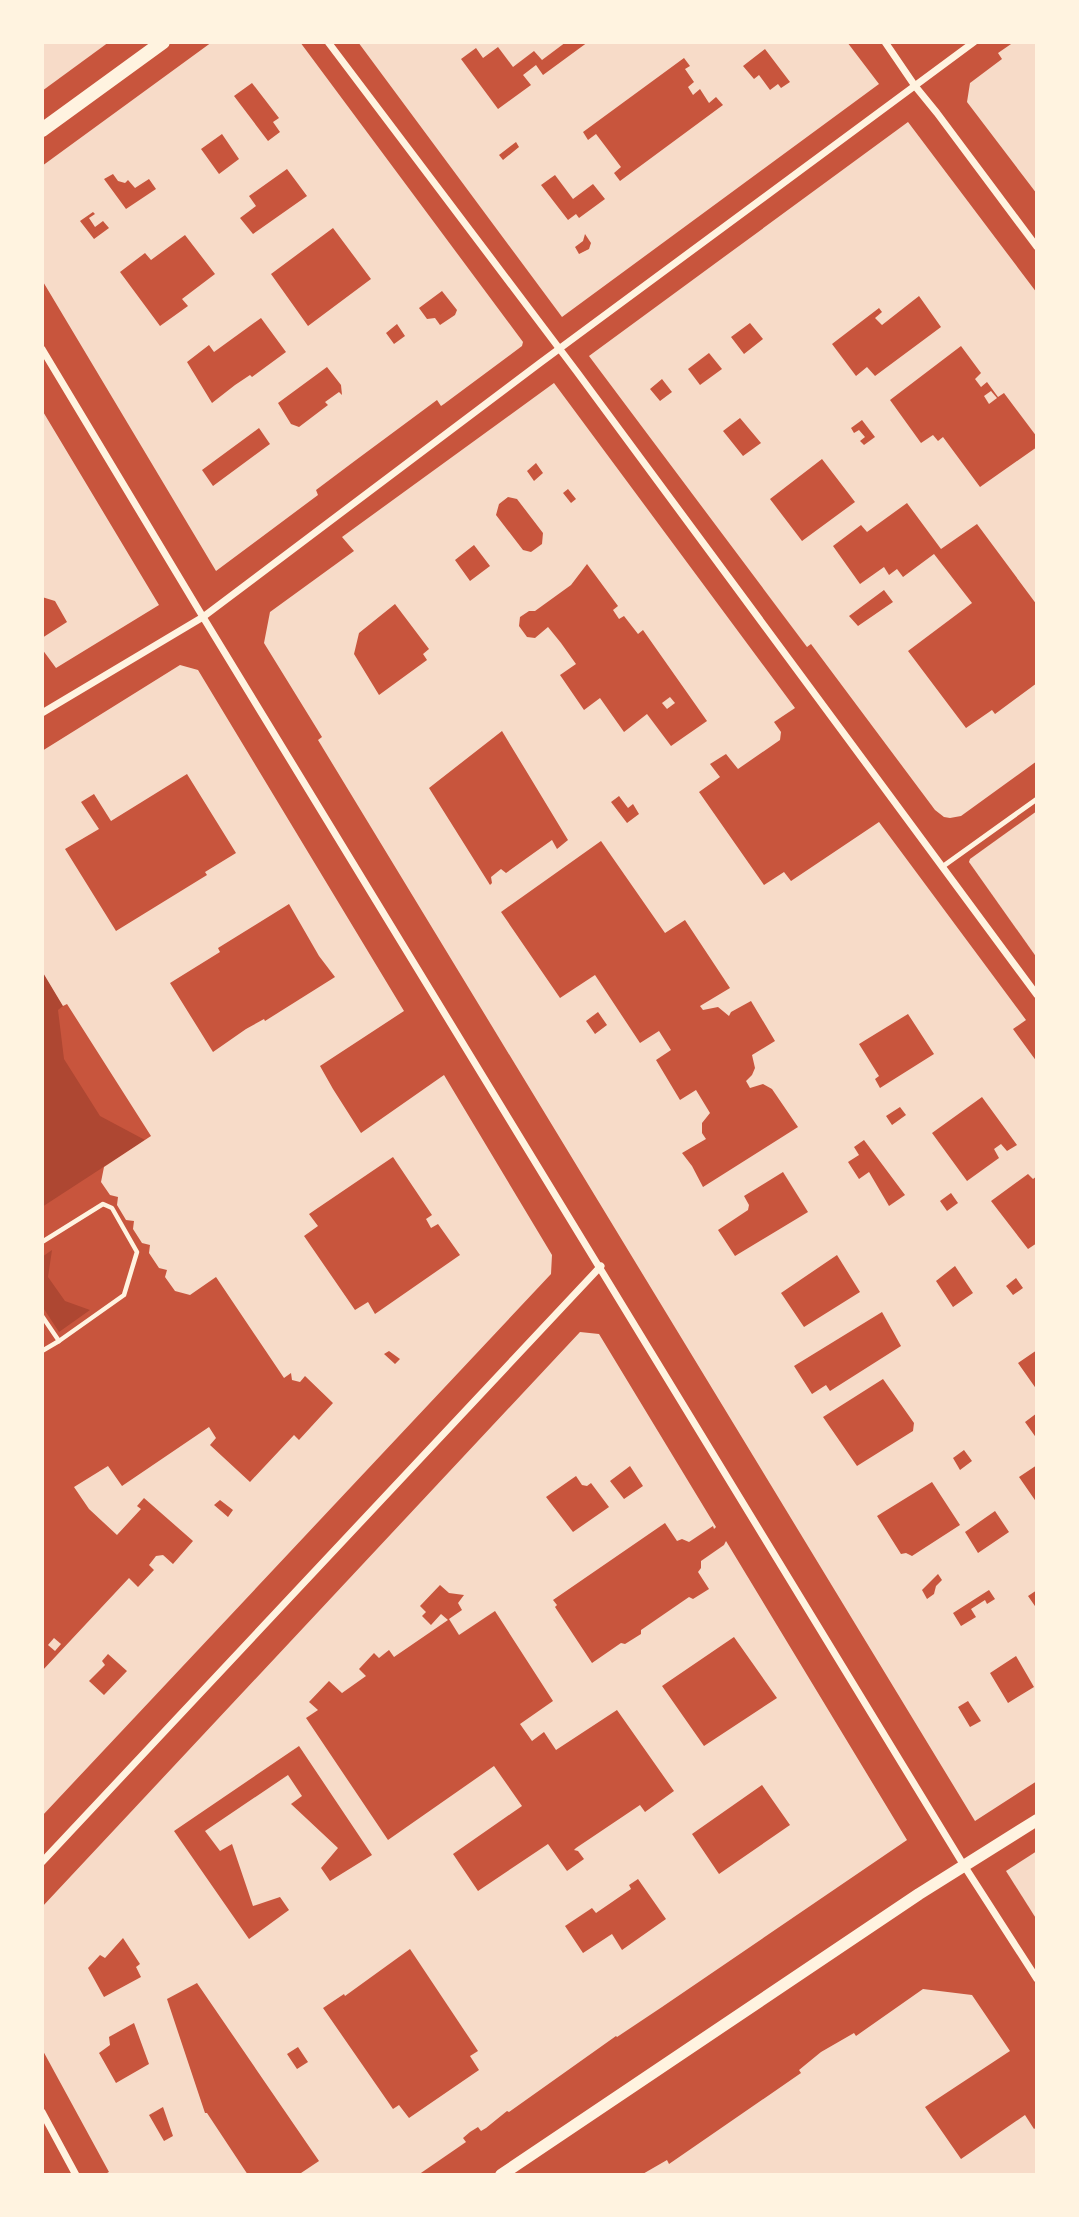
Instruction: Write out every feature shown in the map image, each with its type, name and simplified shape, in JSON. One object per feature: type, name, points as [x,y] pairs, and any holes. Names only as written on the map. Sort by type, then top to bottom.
[{"type":"main road","points":[[42,130],[163,42]]},
{"type":"street","points":[[328,42],[1037,995]]},
{"type":"street","points":[[885,42],[915,86],[1037,247]]},
{"type":"street","points":[[42,713],[203,617],[974,42]]},
{"type":"street","points":[[42,349],[963,1864],[1037,1979]]},
{"type":"street","points":[[42,1862],[601,1266]]},
{"type":"street","points":[[501,2175],[963,1864],[1037,1819]]},
{"type":"street","points":[[42,2112],[76,2175]]},
{"type":"lane","points":[[942,867],[1037,799]]},
{"type":"path","points":[[42,1242],[103,1204],[111,1208],[137,1252],[124,1295],[42,1351]]},
{"type":"path","points":[[42,1316],[59,1341]]},
{"type":"shaded area","points":[[43,972],[63,1006],[58,1010],[64,1059],[100,1116],[145,1140],[42,1207]]},
{"type":"shaded area","points":[[52,1250],[48,1277],[65,1301],[90,1310],[59,1332],[42,1306],[42,1257]]},
{"type":"building","points":[[42,42],[109,42],[42,91]]},
{"type":"building","points":[[212,42],[300,42],[523,342],[522,346],[441,406],[437,400],[316,490],[318,495],[216,571],[42,280],[42,166]],"holes":[[[252,83],[279,118],[273,122],[280,132],[268,141],[234,96]],[[222,134],[239,159],[219,174],[201,149]],[[287,169],[307,196],[253,234],[240,218],[256,206],[249,196]],[[113,174],[118,181],[125,183],[128,180],[135,188],[149,179],[156,189],[126,209],[104,179]],[[93,212],[95,214],[89,218],[95,227],[103,221],[109,228],[94,239],[80,221]],[[333,228],[371,279],[308,326],[271,274]],[[185,235],[215,274],[182,299],[188,306],[160,326],[120,272],[145,253],[151,260]],[[442,291],[457,310],[455,315],[440,325],[435,318],[427,319],[419,308]],[[261,318],[286,352],[212,403],[187,362],[209,345],[214,352]],[[397,324],[405,336],[394,344],[386,333]],[[327,367],[341,385],[342,395],[339,392],[325,402],[328,405],[299,427],[291,424],[278,403]],[[259,428],[270,444],[213,486],[202,470]]]},
{"type":"building","points":[[358,42],[566,42],[542,60],[534,51],[513,67],[498,47],[483,58],[476,48],[461,59],[498,109],[531,85],[523,75],[536,65],[543,75],[588,42],[847,42],[879,84],[562,317]],"holes":[[[765,49],[790,82],[781,88],[778,84],[770,90],[759,75],[754,79],[743,66]],[[684,58],[690,66],[685,69],[694,82],[688,87],[693,95],[700,89],[709,103],[716,97],[723,105],[620,181],[614,173],[621,167],[596,134],[588,140],[583,132]],[[516,142],[519,147],[503,160],[499,155]],[[555,175],[573,199],[593,184],[605,199],[579,218],[576,214],[568,220],[541,185]],[[585,234],[591,243],[589,249],[579,254],[575,247],[583,241]]]},
{"type":"building","points":[[1014,42],[1037,42],[1037,194],[967,102],[970,83],[1002,59],[998,53]]},
{"type":"building","points":[[908,122],[1037,293],[1037,437],[1004,393],[998,397],[987,382],[981,387],[975,379],[981,373],[961,346],[890,400],[921,443],[933,435],[938,441],[943,437],[980,487],[1037,447],[1037,605],[977,524],[941,549],[907,503],[867,532],[861,525],[833,546],[860,584],[884,567],[889,575],[897,569],[903,577],[934,554],[972,603],[908,651],[966,728],[992,710],[995,714],[1037,683],[1037,761],[961,816],[944,817],[935,810],[811,644],[807,647],[589,356]],"holes":[[[919,296],[941,327],[875,376],[867,367],[856,376],[832,344],[879,308],[882,312],[875,318],[882,325]],[[750,323],[763,339],[744,354],[731,337]],[[709,353],[722,369],[700,385],[688,369]],[[662,379],[672,392],[660,401],[650,389]],[[740,418],[761,443],[743,456],[723,431]],[[862,420],[875,437],[864,445],[860,441],[865,437],[859,430],[854,433],[851,428]],[[822,459],[855,502],[802,541],[770,499]],[[884,590],[893,602],[858,626],[849,616]]]},
{"type":"building","points":[[554,383],[795,708],[774,722],[781,732],[780,740],[738,769],[726,754],[710,764],[720,777],[699,792],[764,885],[784,872],[791,881],[879,822],[1026,1020],[1013,1029],[1037,1062],[1037,1176],[1033,1179],[1028,1174],[991,1201],[1028,1249],[1037,1243],[1037,1350],[1018,1363],[1037,1390],[1037,1413],[1025,1422],[1037,1439],[1037,1465],[1019,1477],[1037,1503],[1037,1590],[1028,1596],[1037,1609],[1037,1781],[975,1821],[318,740],[322,737],[264,643],[270,612],[354,551],[342,537]],"holes":[[[536,463],[543,473],[534,481],[527,471]],[[568,489],[576,499],[571,503],[563,493]],[[508,497],[517,499],[543,533],[542,544],[531,552],[523,550],[496,515],[499,504]],[[474,545],[490,566],[470,581],[455,560]],[[587,564],[618,606],[613,610],[619,619],[624,616],[638,634],[643,630],[707,721],[671,746],[647,714],[624,732],[600,698],[584,710],[560,675],[576,664],[548,627],[535,638],[527,637],[519,626],[520,617],[529,611],[535,611],[571,585]],[[395,604],[429,649],[423,654],[427,660],[379,695],[354,654],[359,633]],[[502,731],[568,840],[557,849],[552,840],[506,873],[501,869],[491,877],[490,885],[429,788]],[[619,796],[628,808],[633,804],[639,814],[627,823],[611,802]],[[601,841],[665,933],[685,920],[730,988],[700,1006],[703,1010],[718,1007],[729,1016],[731,1012],[751,1001],[775,1041],[752,1055],[755,1068],[746,1081],[750,1088],[763,1084],[772,1089],[798,1127],[703,1187],[682,1153],[706,1139],[702,1133],[702,1123],[710,1113],[696,1090],[680,1100],[656,1060],[671,1050],[659,1031],[640,1043],[595,975],[560,998],[501,912]],[[598,1012],[607,1025],[595,1034],[586,1021]],[[908,1014],[934,1054],[880,1088],[875,1079],[879,1076],[859,1044]],[[982,1097],[1017,1145],[1007,1151],[1001,1144],[994,1149],[999,1158],[967,1181],[932,1133]],[[900,1107],[906,1115],[892,1125],[886,1116]],[[864,1140],[905,1195],[889,1206],[869,1172],[859,1179],[848,1162],[859,1155],[854,1147]],[[783,1172],[808,1212],[735,1256],[718,1230],[748,1210],[749,1205],[744,1196]],[[951,1193],[958,1203],[947,1211],[940,1201]],[[837,1255],[860,1292],[804,1327],[781,1293]],[[955,1266],[973,1293],[953,1307],[936,1281]],[[1016,1278],[1023,1288],[1013,1295],[1006,1286]],[[882,1312],[901,1346],[830,1391],[826,1385],[812,1394],[794,1366]],[[883,1379],[914,1423],[913,1431],[857,1466],[823,1417]],[[964,1450],[972,1461],[960,1470],[953,1458]],[[932,1482],[960,1525],[912,1556],[901,1554],[877,1516]],[[995,1511],[1009,1532],[978,1553],[965,1532]],[[938,1574],[942,1580],[936,1586],[934,1594],[927,1599],[922,1590]],[[989,1590],[995,1599],[987,1604],[985,1600],[971,1609],[976,1617],[961,1626],[953,1613]],[[1016,1656],[1034,1687],[1008,1703],[990,1673]],[[968,1701],[981,1721],[970,1727],[958,1707]]]},
{"type":"building","points":[[991,391],[997,398],[989,404],[984,396]]},
{"type":"building","points":[[42,410],[159,605],[56,668],[42,649],[42,638],[67,622],[55,601],[42,597]]},
{"type":"building","points":[[180,665],[198,670],[404,1011],[320,1066],[333,1089],[361,1133],[444,1075],[552,1255],[551,1274],[42,1816],[42,1671],[129,1578],[138,1587],[154,1570],[149,1565],[156,1556],[163,1555],[173,1564],[193,1541],[144,1498],[137,1506],[141,1509],[117,1535],[89,1509],[74,1487],[108,1466],[122,1486],[209,1427],[216,1438],[210,1445],[250,1482],[294,1435],[299,1440],[333,1403],[305,1376],[300,1382],[292,1380],[291,1373],[284,1378],[216,1277],[190,1295],[175,1291],[165,1277],[167,1270],[159,1268],[149,1253],[150,1245],[142,1243],[133,1229],[134,1221],[126,1220],[117,1205],[118,1197],[110,1195],[101,1182],[104,1167],[151,1136],[67,1004],[63,1006],[42,971],[42,751]],"holes":[[[187,774],[236,853],[205,872],[207,875],[116,931],[65,849],[99,829],[81,802],[94,794],[111,821]],[[289,904],[319,956],[335,977],[265,1021],[264,1019],[246,1029],[213,1052],[170,983],[220,952],[218,948]],[[393,1157],[432,1215],[426,1219],[431,1228],[438,1224],[460,1255],[375,1314],[368,1302],[355,1310],[304,1236],[318,1226],[309,1214]],[[389,1351],[400,1359],[395,1364],[384,1354]],[[220,1500],[233,1510],[228,1517],[214,1505]],[[108,1654],[127,1671],[104,1695],[89,1681],[105,1665],[102,1661]]]},
{"type":"building","points":[[670,697],[675,703],[667,709],[662,703]]},
{"type":"building","points":[[1037,811],[1037,958],[969,862]]},
{"type":"building","points":[[580,1332],[599,1334],[716,1527],[714,1529],[713,1526],[689,1542],[682,1539],[677,1541],[665,1523],[553,1600],[557,1605],[555,1607],[592,1663],[621,1643],[625,1644],[641,1634],[641,1630],[689,1597],[693,1599],[709,1589],[698,1572],[701,1561],[726,1541],[907,1840],[616,2036],[486,2128],[481,2131],[478,2127],[470,2132],[463,2138],[466,2142],[418,2175],[298,2175],[319,2161],[197,1983],[167,1999],[205,2113],[248,2175],[103,2175],[109,2172],[42,2049],[42,1907]],"holes":[[[630,1466],[643,1486],[624,1499],[610,1481]],[[576,1476],[582,1485],[591,1483],[609,1507],[573,1532],[546,1497]],[[440,1585],[449,1593],[464,1595],[458,1603],[462,1610],[449,1619],[459,1635],[495,1611],[553,1701],[520,1724],[532,1741],[544,1732],[556,1750],[617,1710],[674,1791],[645,1812],[640,1805],[576,1848],[574,1850],[584,1859],[567,1871],[548,1844],[478,1891],[453,1854],[522,1806],[494,1766],[388,1840],[306,1718],[318,1710],[309,1702],[329,1681],[342,1693],[366,1676],[359,1669],[374,1653],[379,1658],[389,1650],[394,1657],[448,1620],[441,1614],[431,1625],[422,1616],[426,1612],[420,1606]],[[734,1637],[777,1698],[704,1746],[662,1686]],[[299,1746],[372,1855],[330,1881],[321,1868],[338,1848],[291,1804],[302,1796],[288,1775],[205,1831],[220,1851],[232,1844],[253,1906],[280,1897],[289,1910],[249,1939],[174,1831]],[[762,1785],[790,1825],[719,1874],[692,1834]],[[638,1879],[666,1919],[622,1950],[612,1934],[583,1953],[565,1926],[592,1908],[596,1913],[631,1889],[629,1885]],[[123,1938],[140,1964],[136,1967],[141,1977],[104,1997],[88,1968],[100,1955],[105,1958]],[[410,1949],[478,2051],[470,2056],[479,2070],[409,2118],[399,2105],[393,2109],[323,2008],[344,1994],[345,1996]],[[134,2023],[149,2064],[116,2083],[99,2053],[110,2045],[109,2037]],[[298,2047],[308,2062],[297,2069],[287,2054]],[[163,2107],[173,2136],[164,2141],[149,2115]]]},
{"type":"building","points":[[54,1638],[61,1644],[55,1651],[48,1645]]},
{"type":"building","points":[[1037,1851],[1037,1920],[1006,1871]]},
{"type":"building","points":[[923,1989],[972,1995],[1010,2051],[925,2107],[961,2159],[1025,2115],[1034,2129],[1037,2127],[1037,2175],[641,2175],[667,2160],[669,2164],[801,2073],[799,2070],[821,2052],[854,2033],[856,2036]]}]
